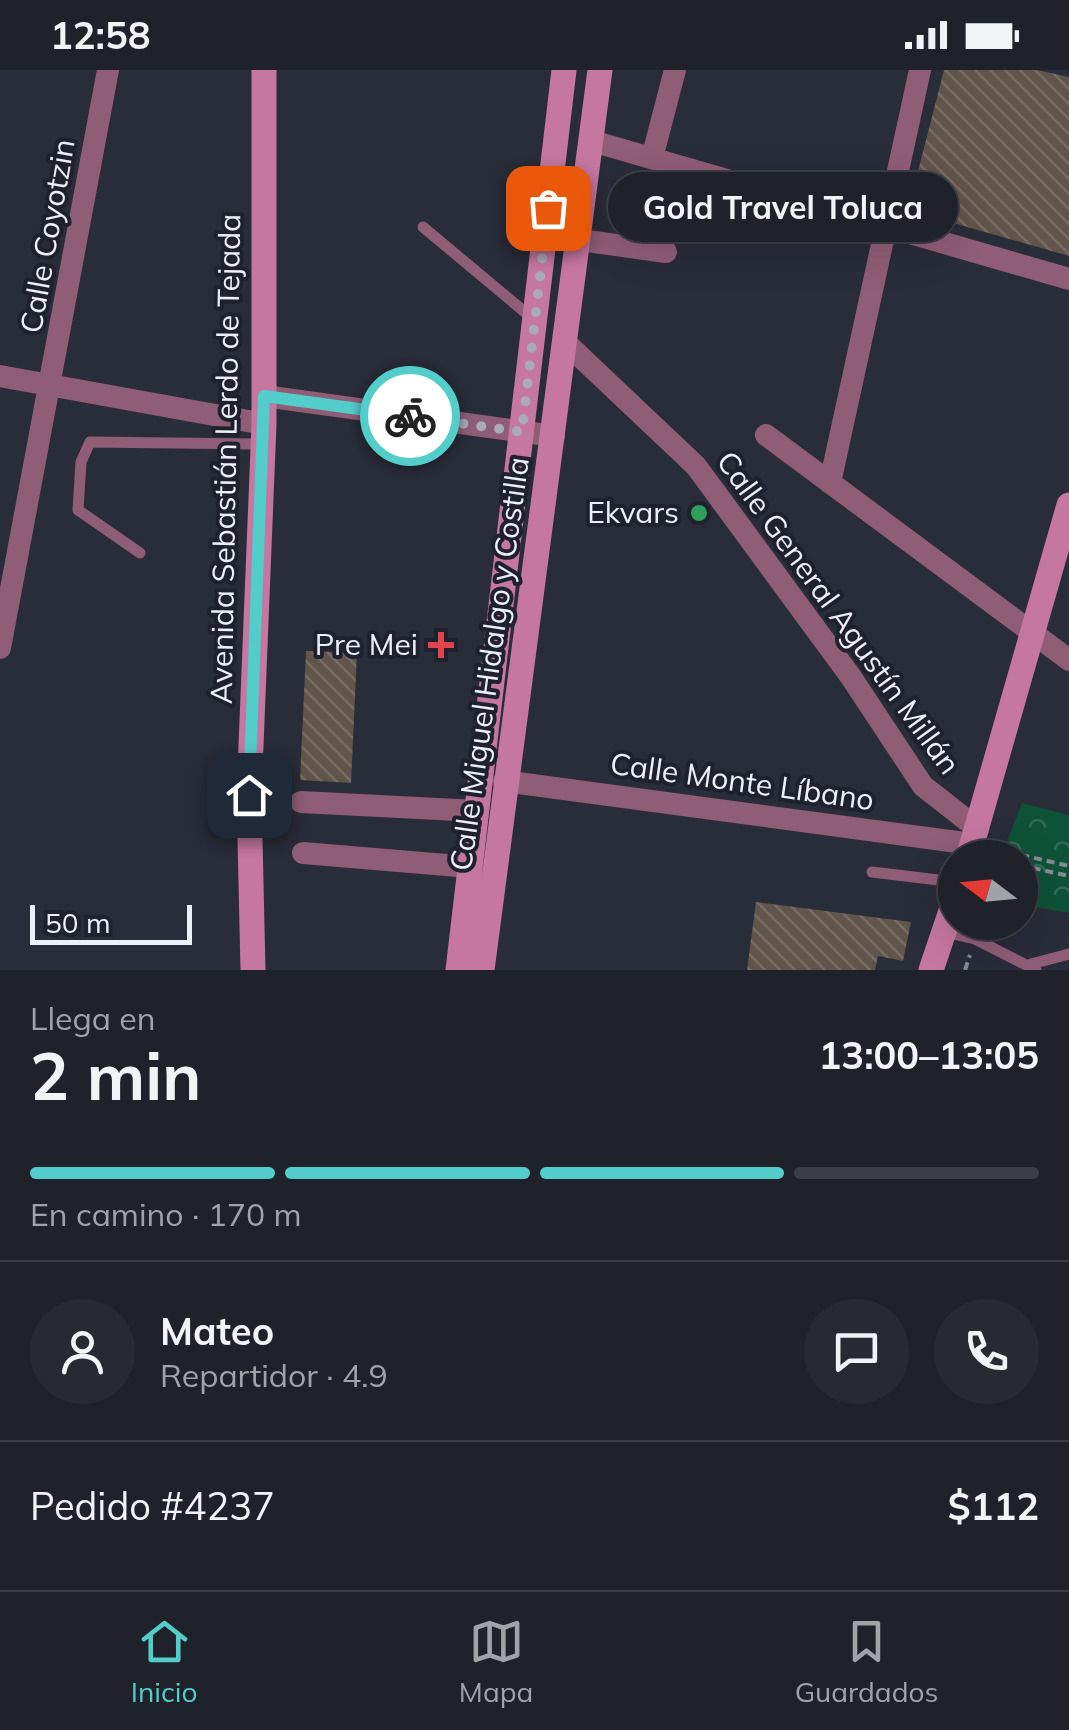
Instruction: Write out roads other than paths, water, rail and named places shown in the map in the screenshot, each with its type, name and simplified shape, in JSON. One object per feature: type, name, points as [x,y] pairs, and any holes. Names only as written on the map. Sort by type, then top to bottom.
[{"type":"main road","name":"Avenida Sebastián Lerdo de Tejada","points":[[253,970],[249,795],[264,396],[264,70]]},
{"type":"main road","name":"Calle Miguel Hidalgo y Costilla","points":[[458,970],[564,70]]},
{"type":"main road","name":"Calle Miguel Hidalgo y Costilla","points":[[482,970],[600,70]]},
{"type":"main road","points":[[974,840],[1069,505]]},
{"type":"main road","points":[[931,970],[941,940]]},
{"type":"street","name":"Calle Coyotzin","points":[[0,648],[108,70]]},
{"type":"street","points":[[652,158],[675,70]]},
{"type":"street","points":[[830,483],[920,70]]},
{"type":"street","points":[[592,141],[1069,279]]},
{"type":"street","points":[[580,240],[666,252]]},
{"type":"street","name":"Calle General Agustín Millán","points":[[567,344],[696,466],[851,677],[923,786],[970,840]]},
{"type":"street","points":[[0,376],[263,434]]},
{"type":"street","points":[[264,396],[554,436]]},
{"type":"street","points":[[766,435],[1069,660]]},
{"type":"street","name":"Calle Monte Líbano","points":[[504,780],[951,840]]},
{"type":"street","points":[[301,802],[477,811]]},
{"type":"street","points":[[304,853],[470,866]]},
{"type":"lane","points":[[422,228],[535,321]]},
{"type":"lane","points":[[140,553],[78,510],[80,462],[90,442],[263,434]]},
{"type":"lane","points":[[872,872],[938,880]]},
{"type":"lane","points":[[977,940],[1033,967],[1069,954]]},
{"type":"place","name":"Gold Travel Toluca","points":[[548,208]]},
{"type":"place","name":"Ekvars","points":[[699,513]]},
{"type":"place","name":"Pre Mei","points":[[441,645]]}]
